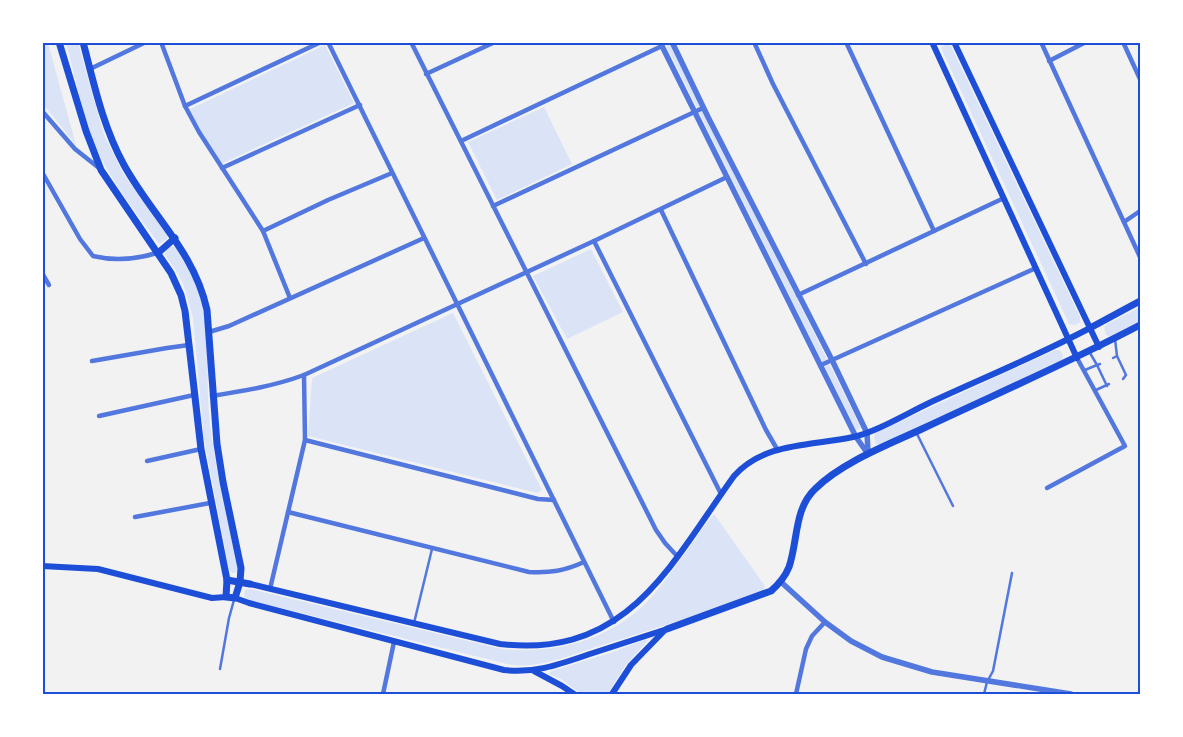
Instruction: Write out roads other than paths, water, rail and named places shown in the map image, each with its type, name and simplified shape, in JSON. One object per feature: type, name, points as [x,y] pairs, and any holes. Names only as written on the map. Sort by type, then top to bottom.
[{"type":"main road","points":[[59,42],[86,131],[101,170],[171,272],[181,295],[190,345],[201,450],[210,503],[227,580],[226,598]]},
{"type":"main road","points":[[83,42],[112,142],[139,190],[175,238],[188,259],[202,289],[207,310],[212,396],[221,472],[239,558],[240,582],[235,598]]},
{"type":"main road","points":[[932,42],[1076,358]]},
{"type":"main road","points":[[954,42],[1099,347]]},
{"type":"main road","points":[[158,253],[175,238]]},
{"type":"main road","points":[[227,580],[500,644],[520,646],[558,643],[577,638],[614,622],[647,595],[742,467],[753,459],[777,449],[856,437],[867,433],[1068,339],[1140,302]]},
{"type":"main road","points":[[42,566],[98,569],[212,598],[235,598],[504,670],[534,671],[667,629],[771,591],[780,582],[789,568],[802,507],[807,498],[827,479],[868,454],[1089,352],[1140,326]]},
{"type":"main road","points":[[612,694],[630,664],[667,629]]},
{"type":"main road","points":[[534,671],[572,694]]},
{"type":"street","points":[[90,69],[146,42]]},
{"type":"street","points":[[161,42],[185,106],[199,132],[263,231],[290,298]]},
{"type":"street","points":[[185,106],[321,42]]},
{"type":"street","points":[[328,42],[614,622]]},
{"type":"street","points":[[411,42],[656,530],[677,556]]},
{"type":"street","points":[[426,74],[495,42]]},
{"type":"street","points":[[672,42],[703,108],[832,360],[867,433],[868,454]]},
{"type":"street","points":[[754,42],[773,84],[866,264]]},
{"type":"street","points":[[846,42],[934,231]]},
{"type":"street","points":[[1041,42],[1140,257]]},
{"type":"street","points":[[1049,61],[1086,42]]},
{"type":"street","points":[[1123,42],[1140,79]]},
{"type":"street","points":[[461,141],[661,44],[856,437],[868,454]]},
{"type":"street","points":[[222,168],[360,105]]},
{"type":"street","points":[[492,206],[703,108]]},
{"type":"street","points":[[42,111],[75,149],[101,170]]},
{"type":"street","points":[[42,172],[78,236],[92,255],[116,258],[143,257],[158,253]]},
{"type":"street","points":[[263,231],[328,200],[392,173]]},
{"type":"street","points":[[212,396],[260,389],[304,375],[594,241],[727,177]]},
{"type":"street","points":[[798,295],[1004,198]]},
{"type":"street","points":[[660,210],[766,430],[777,449]]},
{"type":"street","points":[[1124,222],[1140,211]]},
{"type":"street","points":[[209,332],[229,326],[424,238]]},
{"type":"street","points":[[594,241],[721,494]]},
{"type":"street","points":[[821,365],[1036,268]]},
{"type":"street","points":[[42,273],[49,285]]},
{"type":"street","points":[[92,361],[190,345]]},
{"type":"street","points":[[1047,488],[1124,446],[1076,358]]},
{"type":"street","points":[[270,589],[305,440],[304,375]]},
{"type":"street","points":[[99,416],[194,395]]},
{"type":"street","points":[[305,440],[538,499],[554,500]]},
{"type":"street","points":[[147,461],[201,450]]},
{"type":"street","points":[[136,517],[210,503]]},
{"type":"street","points":[[288,512],[529,572],[549,573],[566,570],[584,562]]},
{"type":"street","points":[[780,582],[825,622],[867,650],[888,660],[932,672],[1071,694]]},
{"type":"street","points":[[796,694],[806,649],[812,636],[825,622]]},
{"type":"street","points":[[383,694],[394,642]]},
{"type":"lane","points":[[1116,338],[1115,357],[1126,375],[1123,379]]},
{"type":"lane","points":[[1089,352],[1108,385],[1094,391]]},
{"type":"lane","points":[[1084,371],[1098,365]]},
{"type":"lane","points":[[916,432],[953,506]]},
{"type":"lane","points":[[414,624],[432,549]]},
{"type":"lane","points":[[984,694],[987,682],[993,671],[1012,573]]},
{"type":"lane","points":[[220,669],[229,618],[235,598]]}]
